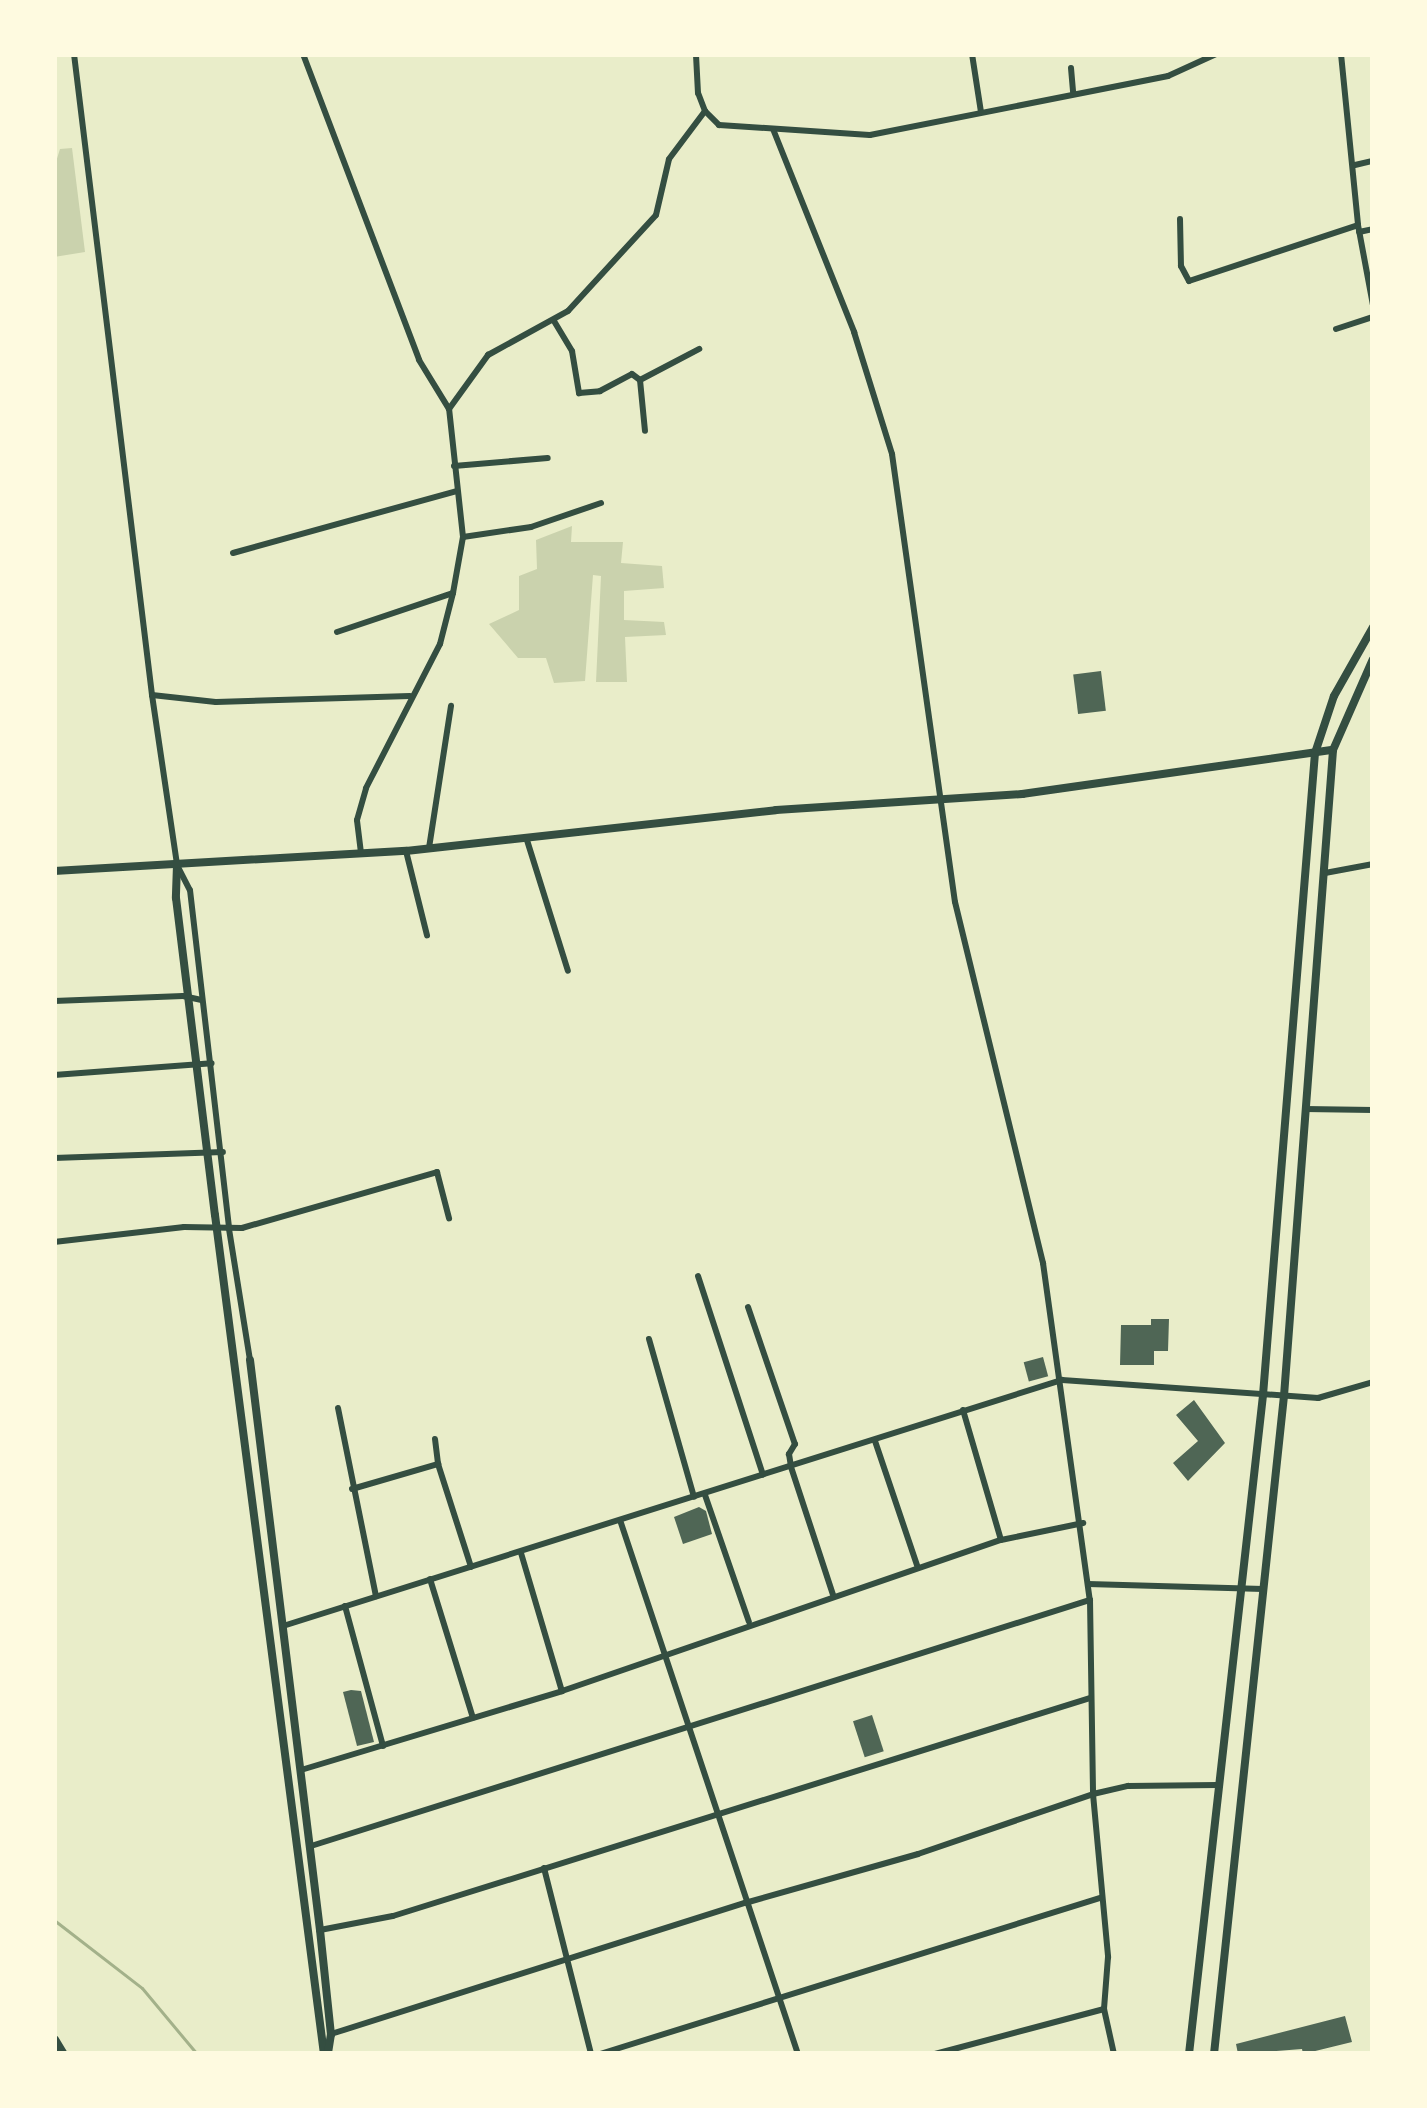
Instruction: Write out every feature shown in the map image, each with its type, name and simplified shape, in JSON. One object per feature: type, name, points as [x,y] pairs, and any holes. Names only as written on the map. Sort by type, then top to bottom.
[{"type":"highway","points":[[54,2039],[63,2054]]},
{"type":"street","points":[[74,54],[177,865],[176,898],[216,1227],[326,2054]]},
{"type":"street","points":[[304,54],[419,360],[448,409],[463,537],[440,644],[366,788],[357,820],[361,853]]},
{"type":"street","points":[[697,54],[698,93],[705,111],[719,124],[871,135],[1168,76],[1216,54]]},
{"type":"street","points":[[972,54],[981,112]]},
{"type":"street","points":[[1341,54],[1359,228],[1370,262],[1373,305]]},
{"type":"street","points":[[1071,68],[1073,93]]},
{"type":"street","points":[[448,409],[488,355],[554,321],[656,215],[669,159],[705,111]]},
{"type":"street","points":[[773,128],[854,332],[892,454],[955,902],[1016,1136],[1062,1380],[1090,1600],[1093,1794],[1108,1957],[1104,2009],[1114,2054]]},
{"type":"street","points":[[1355,165],[1373,161]]},
{"type":"street","points":[[1180,219],[1181,266],[1189,281],[1359,228],[1373,229]]},
{"type":"street","points":[[1336,329],[1373,317]]},
{"type":"street","points":[[554,321],[572,350],[579,393],[600,391],[632,374],[640,380],[645,431]]},
{"type":"street","points":[[640,380],[699,349]]},
{"type":"street","points":[[454,466],[548,458]]},
{"type":"street","points":[[233,553],[455,491]]},
{"type":"street","points":[[463,537],[531,527],[601,503]]},
{"type":"street","points":[[337,632],[453,592]]},
{"type":"street","points":[[1189,2054],[1263,1395],[1315,753],[1334,696],[1373,627]]},
{"type":"street","points":[[1214,2054],[1283,1396],[1333,749],[1373,659]]},
{"type":"street","points":[[152,694],[216,702],[410,696]]},
{"type":"street","points":[[429,848],[451,706]]},
{"type":"street","points":[[54,871],[406,851],[776,810],[1039,792],[1333,749]]},
{"type":"street","points":[[526,837],[568,970]]},
{"type":"street","points":[[406,851],[427,935]]},
{"type":"street","points":[[1325,873],[1373,864]]},
{"type":"street","points":[[177,865],[190,890],[229,1229],[250,1360],[320,1930],[331,2034],[326,2054]]},
{"type":"street","points":[[54,1001],[202,1000]]},
{"type":"street","points":[[54,1075],[212,1064]]},
{"type":"street","points":[[1305,1109],[1373,1110]]},
{"type":"street","points":[[54,1158],[223,1152]]},
{"type":"street","points":[[54,1242],[229,1229],[437,1172],[449,1218]]},
{"type":"street","points":[[698,1276],[763,1475]]},
{"type":"street","points":[[748,1306],[795,1444],[788,1454],[791,1467],[833,1595]]},
{"type":"street","points":[[649,1340],[694,1497]]},
{"type":"street","points":[[283,1626],[1062,1380],[1318,1398],[1373,1382]]},
{"type":"street","points":[[338,1408],[376,1596]]},
{"type":"street","points":[[963,1409],[1001,1540]]},
{"type":"street","points":[[435,1439],[438,1464],[471,1568]]},
{"type":"street","points":[[874,1439],[918,1568]]},
{"type":"street","points":[[352,1489],[438,1464]]},
{"type":"street","points":[[705,1494],[749,1622]]},
{"type":"street","points":[[620,1520],[798,2054]]},
{"type":"street","points":[[301,1770],[562,1691],[749,1622],[1001,1540],[1083,1523]]},
{"type":"street","points":[[521,1553],[562,1691]]},
{"type":"street","points":[[430,1580],[472,1718]]},
{"type":"street","points":[[1088,1584],[1263,1589]]},
{"type":"street","points":[[308,1847],[1090,1600]]},
{"type":"street","points":[[345,1606],[383,1746]]},
{"type":"street","points":[[320,1930],[393,1916],[1090,1698]]},
{"type":"street","points":[[1226,1702],[1251,1704]]},
{"type":"street","points":[[331,2034],[745,1903],[918,1854],[1093,1794],[1129,1786],[1217,1784]]},
{"type":"street","points":[[544,1868],[596,2054],[778,2002],[1100,1898]]},
{"type":"street","points":[[935,2054],[1104,2009]]},
{"type":"green space","points":[[72,148],[85,252],[54,257],[54,168],[60,149]]},
{"type":"green space","points":[[572,526],[571,542],[623,542],[621,563],[662,566],[664,588],[624,591],[624,620],[664,622],[666,635],[625,637],[627,682],[596,682],[601,576],[593,575],[585,681],[554,683],[546,658],[518,658],[489,624],[519,610],[519,576],[537,569],[536,540]]},
{"type":"building","points":[[1101,671],[1106,711],[1078,714],[1073,674]]},
{"type":"building","points":[[1151,1319],[1169,1319],[1168,1351],[1154,1351],[1154,1365],[1120,1365],[1121,1325],[1151,1325]]},
{"type":"building","points":[[1043,1357],[1048,1376],[1029,1381],[1024,1362]]},
{"type":"building","points":[[1194,1400],[1225,1443],[1188,1481],[1173,1463],[1198,1441],[1176,1415]]},
{"type":"building","points":[[699,1507],[706,1511],[712,1534],[683,1544],[674,1517]]},
{"type":"building","points":[[361,1691],[374,1742],[357,1746],[343,1692]]},
{"type":"building","points":[[872,1715],[884,1751],[865,1757],[853,1721]]},
{"type":"building","points":[[1345,2016],[1352,2042],[1303,2054],[1302,2049],[1238,2054],[1236,2044]]},
{"type":"waterway","points":[[54,1920],[142,1988],[197,2054]]}]
